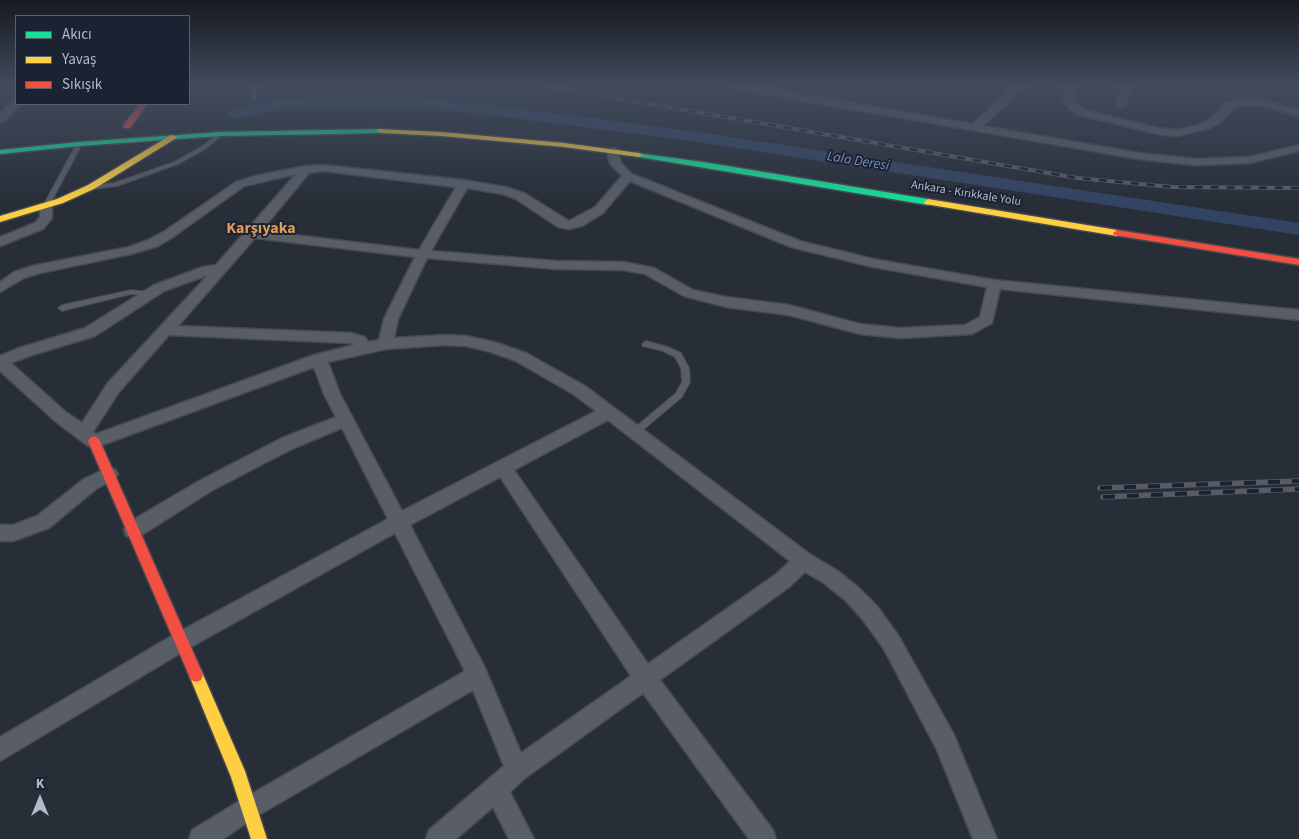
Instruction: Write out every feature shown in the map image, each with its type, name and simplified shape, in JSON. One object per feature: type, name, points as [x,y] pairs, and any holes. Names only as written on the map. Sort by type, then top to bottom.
[{"type":"main road","points":[[124,125],[142,125]]},
{"type":"main road","name":"Ankara - Kırıkkale Yolu","points":[[0,152],[79,144],[220,134],[383,131],[441,134],[613,151],[1299,262]]},
{"type":"main road","points":[[0,219],[46,206],[91,187],[174,137]]},
{"type":"main road","points":[[89,437],[109,474],[182,641],[239,777],[259,839]]},
{"type":"street","points":[[959,125],[1139,156],[1196,162],[1249,160],[1299,148]]},
{"type":"street","points":[[976,128],[979,125]]},
{"type":"street","points":[[1134,125],[1177,133],[1207,125]]},
{"type":"street","points":[[613,151],[616,164],[628,176],[796,244],[873,263],[994,284],[1299,315]]},
{"type":"street","points":[[0,288],[19,275],[37,269],[132,250],[153,243],[169,234],[240,184],[255,179],[306,169],[324,168],[463,184],[514,193],[562,224],[569,225],[578,223],[599,210],[628,176]]},
{"type":"street","points":[[89,437],[113,388],[252,234],[306,169]]},
{"type":"street","points":[[386,344],[391,318],[423,254],[463,184]]},
{"type":"street","points":[[0,242],[39,226],[46,218],[46,206]]},
{"type":"street","points":[[252,234],[423,254],[556,265],[623,266],[649,271],[689,293],[789,310],[860,329],[900,332],[967,330],[987,320],[994,284]]},
{"type":"street","points":[[1285,260],[1299,270]]},
{"type":"street","points":[[0,363],[24,352],[90,332],[148,294],[189,276],[208,270],[221,269]]},
{"type":"street","points":[[165,330],[351,338],[360,341],[364,348]]},
{"type":"street","points":[[89,437],[319,359],[364,348],[386,344],[444,340],[466,341],[494,347],[521,357],[578,390],[609,412],[804,561],[831,577],[852,594],[891,642],[946,743],[985,839]]},
{"type":"street","points":[[319,359],[332,394],[478,676],[517,770]]},
{"type":"street","points":[[0,363],[61,417],[89,437]]},
{"type":"street","points":[[0,750],[182,641],[399,522],[609,412]]},
{"type":"street","points":[[134,530],[205,486],[247,464],[288,444],[346,420]]},
{"type":"street","points":[[502,467],[646,680],[764,839]]},
{"type":"street","points":[[0,533],[13,533],[43,522],[90,484],[109,474]]},
{"type":"street","points":[[438,839],[517,770],[646,680],[782,581],[804,561]]},
{"type":"street","points":[[201,839],[249,808],[478,676]]},
{"type":"street","points":[[496,789],[522,839]]},
{"type":"lane","points":[[91,187],[115,185],[176,163],[205,147],[220,134]]},
{"type":"lane","points":[[46,206],[79,144]]},
{"type":"lane","points":[[62,308],[131,292],[148,294]]},
{"type":"lane","points":[[635,432],[679,395],[683,389],[686,375],[678,355],[646,344]]},
{"type":"waterway","name":"Lala Deresi","points":[[607,125],[691,136],[1299,229]]},
{"type":"railway","points":[[773,125],[1077,178],[1172,187],[1299,188]]},
{"type":"railway","points":[[1100,488],[1299,481]]},
{"type":"railway","points":[[1103,497],[1299,489]]},
{"type":"traffic: fast","points":[[0,152],[79,144],[220,134],[381,131]]},
{"type":"traffic: fast","points":[[639,155],[928,202]]},
{"type":"traffic: slow","points":[[381,131],[441,134],[564,145],[639,155]]},
{"type":"traffic: slow","points":[[0,219],[60,201],[91,187],[174,137]]},
{"type":"traffic: slow","points":[[928,202],[1117,233]]},
{"type":"traffic: slow","points":[[196,675],[239,777],[259,839]]},
{"type":"traffic: jam","points":[[1117,233],[1299,262]]},
{"type":"traffic: jam","points":[[94,441],[196,675]]},
{"type":"district","name":"Karşıyaka","points":[[261,229]]}]
